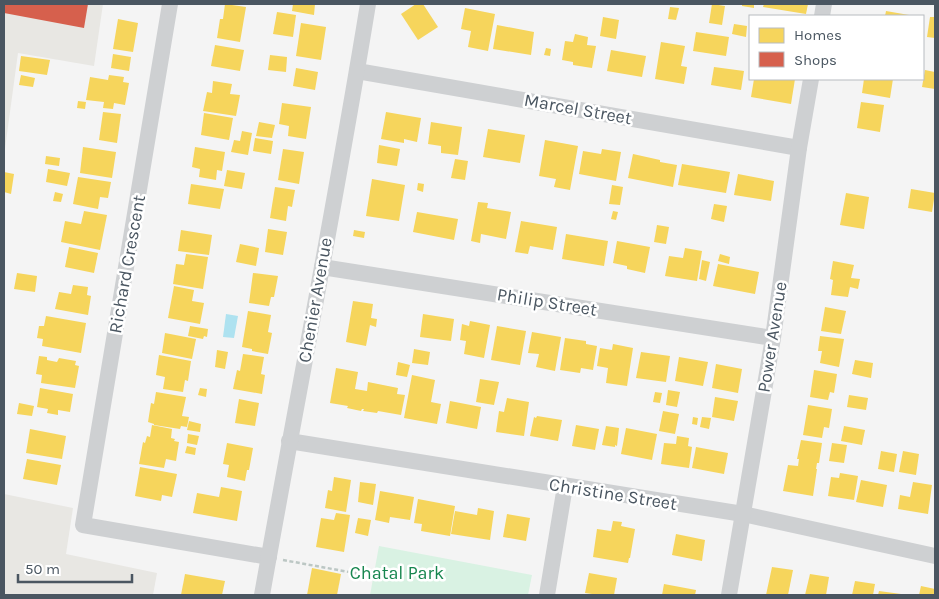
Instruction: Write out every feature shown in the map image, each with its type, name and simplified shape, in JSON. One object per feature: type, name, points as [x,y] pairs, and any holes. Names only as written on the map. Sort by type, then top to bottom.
[{"type":"street","name":"Richard Crescent","points":[[170,4],[83,525],[269,558]]},
{"type":"street","name":"Chenier Avenue","points":[[262,595],[368,4]]},
{"type":"street","name":"Marcel Street","points":[[357,71],[799,148]]},
{"type":"street","name":"Power Avenue","points":[[729,595],[773,338],[799,148],[811,80]]},
{"type":"street","name":"Philip Street","points":[[322,267],[773,338]]},
{"type":"street","name":"Christine Street","points":[[289,441],[743,514],[935,556]]},
{"type":"street","points":[[547,595],[565,486]]},
{"type":"path","points":[[269,558],[360,574]]},
{"type":"shaded area","points":[[4,4],[103,4],[94,66],[18,53],[4,156]]},
{"type":"shaded area","points":[[4,494],[73,508],[66,554],[157,573],[153,595],[4,595]]},
{"type":"green space","name":"Chatal Park","points":[[379,546],[532,575],[528,595],[370,595]]},
{"type":"water","points":[[226,314],[238,316],[234,338],[223,337]]},
{"type":"building: Homes","points":[[225,4],[246,7],[240,42],[217,38]]},
{"type":"building: Homes","points":[[293,4],[315,4],[314,15],[292,11]]},
{"type":"building: Homes","points":[[416,4],[423,4],[438,27],[418,40],[401,14]]},
{"type":"building: Homes","points":[[712,4],[725,6],[722,25],[709,23]]},
{"type":"building: Homes","points":[[742,4],[754,4],[754,8],[742,6]]},
{"type":"building: Homes","points":[[764,4],[808,4],[806,14],[763,7]]},
{"type":"building: Homes","points":[[670,7],[679,8],[676,20],[668,19]]},
{"type":"building: Homes","points":[[465,8],[495,14],[488,51],[468,47],[471,31],[461,29]]},
{"type":"building: Homes","points":[[886,11],[909,15],[885,15]]},
{"type":"building: Homes","points":[[277,12],[296,15],[293,37],[273,34]]},
{"type":"building: Homes","points":[[603,17],[619,20],[616,39],[600,36]]},
{"type":"building: Homes","points":[[930,17],[935,17],[935,38],[927,37]]},
{"type":"building: Homes","points":[[118,19],[138,23],[133,52],[113,49]]},
{"type":"building: Homes","points":[[301,23],[326,27],[321,60],[296,56]]},
{"type":"building: Homes","points":[[734,24],[747,26],[746,37],[732,34]]},
{"type":"building: Homes","points":[[497,25],[534,32],[531,55],[493,49]]},
{"type":"building: Homes","points":[[696,32],[729,37],[726,56],[693,51]]},
{"type":"building: Homes","points":[[575,34],[588,37],[587,45],[596,46],[592,68],[573,65],[573,62],[562,60],[565,41],[573,42]]},
{"type":"building: Homes","points":[[661,42],[685,46],[681,66],[687,67],[684,84],[655,79]]},
{"type":"building: Homes","points":[[215,45],[244,50],[240,71],[211,66]]},
{"type":"building: Homes","points":[[546,48],[551,49],[550,56],[544,55]]},
{"type":"building: Homes","points":[[611,50],[646,56],[642,77],[607,71]]},
{"type":"building: Homes","points":[[113,54],[131,57],[129,71],[111,68]]},
{"type":"building: Homes","points":[[270,55],[287,57],[286,72],[268,70]]},
{"type":"building: Homes","points":[[21,56],[50,60],[47,75],[19,71]]},
{"type":"building: Homes","points":[[714,67],[744,71],[741,90],[711,85]]},
{"type":"building: Homes","points":[[296,68],[318,72],[315,90],[293,86]]},
{"type":"building: Homes","points":[[925,70],[935,72],[935,89],[922,87]]},
{"type":"building: Homes","points":[[21,75],[35,78],[33,87],[19,85]]},
{"type":"building: Homes","points":[[109,75],[124,77],[123,82],[129,83],[125,105],[114,103],[113,109],[103,108],[104,102],[86,100],[90,77],[108,80]]},
{"type":"building: Homes","points":[[754,80],[795,80],[791,104],[751,97]]},
{"type":"building: Homes","points":[[864,80],[893,80],[890,98],[862,93]]},
{"type":"building: Homes","points":[[213,81],[232,84],[230,94],[240,95],[236,116],[203,111],[207,92],[212,93]]},
{"type":"building: Homes","points":[[78,101],[86,102],[85,109],[77,108]]},
{"type":"building: Homes","points":[[861,102],[884,105],[880,132],[857,128]]},
{"type":"building: Homes","points":[[282,103],[311,107],[306,139],[288,136],[289,126],[279,124]]},
{"type":"building: Homes","points":[[103,112],[121,114],[117,143],[99,140]]},
{"type":"building: Homes","points":[[386,112],[421,118],[417,142],[404,139],[404,143],[381,139]]},
{"type":"building: Homes","points":[[204,113],[233,118],[229,140],[201,135]]},
{"type":"building: Homes","points":[[259,122],[275,125],[272,138],[256,136]]},
{"type":"building: Homes","points":[[431,122],[462,127],[458,155],[441,153],[441,146],[428,144]]},
{"type":"building: Homes","points":[[488,129],[525,135],[520,163],[483,157]]},
{"type":"building: Homes","points":[[242,131],[252,133],[248,155],[231,152],[234,140],[240,141]]},
{"type":"building: Homes","points":[[255,138],[273,141],[271,154],[253,151]]},
{"type":"building: Homes","points":[[545,140],[578,146],[570,190],[554,187],[556,179],[539,176]]},
{"type":"building: Homes","points":[[379,145],[400,149],[397,166],[377,163]]},
{"type":"building: Homes","points":[[83,147],[116,152],[112,178],[80,173]]},
{"type":"building: Homes","points":[[195,147],[225,152],[222,171],[217,170],[216,180],[199,177],[200,169],[192,167]]},
{"type":"building: Homes","points":[[283,149],[304,152],[299,184],[278,180]]},
{"type":"building: Homes","points":[[602,149],[621,152],[616,181],[579,174],[583,151],[601,154]]},
{"type":"building: Homes","points":[[633,154],[677,165],[673,187],[628,178]]},
{"type":"building: Homes","points":[[46,156],[60,158],[59,166],[45,164]]},
{"type":"building: Homes","points":[[455,159],[468,161],[465,180],[451,178]]},
{"type":"building: Homes","points":[[682,164],[730,172],[726,193],[678,185]]},
{"type":"building: Homes","points":[[48,169],[70,173],[67,186],[46,182]]},
{"type":"building: Homes","points":[[227,170],[245,173],[242,189],[224,186]]},
{"type":"building: Homes","points":[[4,172],[14,174],[11,194],[4,192]]},
{"type":"building: Homes","points":[[738,174],[774,181],[771,201],[734,195]]},
{"type":"building: Homes","points":[[78,177],[111,182],[108,198],[100,197],[98,209],[73,204]]},
{"type":"building: Homes","points":[[372,179],[405,185],[399,221],[366,216]]},
{"type":"building: Homes","points":[[418,183],[424,184],[423,192],[417,190]]},
{"type":"building: Homes","points":[[191,184],[224,189],[220,209],[188,204]]},
{"type":"building: Homes","points":[[612,185],[623,187],[620,205],[609,204]]},
{"type":"building: Homes","points":[[275,187],[295,190],[292,207],[288,206],[286,221],[270,218]]},
{"type":"building: Homes","points":[[911,189],[935,193],[932,212],[908,208]]},
{"type":"building: Homes","points":[[55,192],[63,194],[61,202],[53,201]]},
{"type":"building: Homes","points":[[846,193],[869,197],[864,229],[840,225]]},
{"type":"building: Homes","points":[[478,202],[488,203],[487,208],[511,212],[506,239],[481,234],[480,243],[471,241]]},
{"type":"building: Homes","points":[[714,204],[727,206],[724,222],[711,219]]},
{"type":"building: Homes","points":[[84,211],[107,215],[100,250],[61,242],[65,221],[81,224]]},
{"type":"building: Homes","points":[[613,211],[618,212],[616,220],[611,219]]},
{"type":"building: Homes","points":[[417,212],[458,219],[454,240],[413,232]]},
{"type":"building: Homes","points":[[521,221],[557,227],[553,250],[530,246],[528,254],[515,252]]},
{"type":"building: Homes","points":[[657,225],[669,227],[666,244],[654,242]]},
{"type":"building: Homes","points":[[268,229],[287,232],[283,255],[265,252]]},
{"type":"building: Homes","points":[[181,230],[212,235],[209,255],[178,251]]},
{"type":"building: Homes","points":[[354,230],[365,232],[364,238],[353,236]]},
{"type":"building: Homes","points":[[566,234],[608,241],[604,266],[562,259]]},
{"type":"building: Homes","points":[[617,241],[650,247],[645,273],[627,269],[627,266],[613,263]]},
{"type":"building: Homes","points":[[240,244],[259,248],[256,266],[236,262]]},
{"type":"building: Homes","points":[[69,247],[98,253],[94,273],[65,267]]},
{"type":"building: Homes","points":[[685,248],[702,251],[697,281],[665,276],[669,256],[683,258]]},
{"type":"building: Homes","points":[[186,254],[208,257],[203,289],[173,284],[176,264],[184,265]]},
{"type":"building: Homes","points":[[720,254],[730,257],[729,264],[718,261]]},
{"type":"building: Homes","points":[[702,260],[710,262],[706,281],[699,279]]},
{"type":"building: Homes","points":[[833,261],[854,265],[851,278],[860,279],[858,289],[850,287],[848,297],[831,295],[833,280],[830,279]]},
{"type":"building: Homes","points":[[718,264],[759,272],[755,294],[713,286]]},
{"type":"building: Homes","points":[[17,273],[37,276],[35,292],[14,289]]},
{"type":"building: Homes","points":[[253,273],[278,276],[274,297],[271,297],[269,306],[249,303]]},
{"type":"building: Homes","points":[[73,285],[88,287],[87,295],[91,296],[88,315],[55,309],[59,292],[71,294]]},
{"type":"building: Homes","points":[[174,286],[194,290],[192,301],[204,303],[200,324],[168,318]]},
{"type":"building: Homes","points":[[353,301],[373,304],[371,318],[377,319],[376,327],[370,325],[366,346],[346,342]]},
{"type":"building: Homes","points":[[825,307],[846,311],[841,334],[821,331]]},
{"type":"building: Homes","points":[[248,311],[271,315],[268,332],[272,333],[268,354],[242,347]]},
{"type":"building: Homes","points":[[423,314],[454,319],[451,341],[420,337]]},
{"type":"building: Homes","points":[[46,316],[86,323],[81,353],[42,346],[43,339],[37,338],[39,326],[44,326]]},
{"type":"building: Homes","points":[[470,321],[490,325],[484,358],[464,354],[466,341],[460,340],[462,324],[469,326]]},
{"type":"building: Homes","points":[[190,326],[208,329],[207,337],[204,336],[203,339],[188,336]]},
{"type":"building: Homes","points":[[497,326],[526,331],[520,365],[491,360]]},
{"type":"building: Homes","points":[[532,332],[561,337],[555,371],[536,367],[539,354],[528,353]]},
{"type":"building: Homes","points":[[165,333],[196,339],[192,359],[162,353]]},
{"type":"building: Homes","points":[[820,336],[844,339],[839,367],[820,363],[822,351],[818,351]]},
{"type":"building: Homes","points":[[565,338],[586,341],[586,344],[597,346],[593,370],[581,368],[580,373],[560,370]]},
{"type":"building: Homes","points":[[613,344],[633,348],[627,386],[606,383],[608,368],[597,366],[600,348],[612,350]]},
{"type":"building: Homes","points":[[414,349],[430,352],[428,365],[412,363]]},
{"type":"building: Homes","points":[[217,350],[228,352],[225,369],[215,367]]},
{"type":"building: Homes","points":[[641,352],[670,356],[666,382],[636,378]]},
{"type":"building: Homes","points":[[243,354],[264,357],[261,374],[265,375],[262,394],[233,389],[237,370],[240,371]]},
{"type":"building: Homes","points":[[159,355],[191,361],[188,381],[185,380],[183,392],[163,389],[165,377],[156,375]]},
{"type":"building: Homes","points":[[39,356],[47,357],[47,360],[57,362],[59,358],[76,361],[75,365],[79,366],[75,388],[41,383],[42,375],[36,374]]},
{"type":"building: Homes","points":[[679,357],[708,362],[703,386],[675,381]]},
{"type":"building: Homes","points":[[855,360],[873,363],[871,378],[852,374]]},
{"type":"building: Homes","points":[[398,362],[410,365],[407,377],[396,375]]},
{"type":"building: Homes","points":[[716,364],[742,369],[738,393],[712,388]]},
{"type":"building: Homes","points":[[336,368],[358,372],[355,389],[367,391],[368,382],[398,388],[397,394],[405,395],[401,415],[378,411],[377,413],[363,411],[364,409],[361,411],[347,408],[348,406],[330,403]]},
{"type":"building: Homes","points":[[814,370],[837,374],[834,393],[830,392],[828,400],[810,397]]},
{"type":"building: Homes","points":[[412,375],[435,380],[431,402],[441,404],[437,424],[404,418]]},
{"type":"building: Homes","points":[[480,379],[499,382],[494,405],[476,402]]},
{"type":"building: Homes","points":[[40,388],[73,394],[70,412],[58,410],[58,415],[47,413],[48,409],[37,407]]},
{"type":"building: Homes","points":[[200,388],[207,389],[206,397],[198,395]]},
{"type":"building: Homes","points":[[668,390],[680,392],[677,407],[666,405]]},
{"type":"building: Homes","points":[[156,392],[186,397],[182,416],[189,417],[187,427],[181,426],[180,429],[154,425],[148,422],[151,403],[154,404]]},
{"type":"building: Homes","points":[[655,392],[662,393],[660,403],[653,402]]},
{"type":"building: Homes","points":[[849,395],[868,398],[866,410],[847,407]]},
{"type":"building: Homes","points":[[715,397],[738,401],[734,421],[712,417]]},
{"type":"building: Homes","points":[[507,398],[529,402],[524,436],[496,432],[499,411],[504,412]]},
{"type":"building: Homes","points":[[239,399],[259,403],[255,426],[235,423]]},
{"type":"building: Homes","points":[[450,401],[481,407],[477,429],[446,423]]},
{"type":"building: Homes","points":[[19,403],[34,406],[32,416],[17,414]]},
{"type":"building: Homes","points":[[808,405],[832,409],[829,428],[824,427],[822,438],[803,435]]},
{"type":"building: Homes","points":[[663,411],[679,414],[675,434],[659,431]]},
{"type":"building: Homes","points":[[537,416],[562,420],[558,441],[530,436],[534,417],[536,418]]},
{"type":"building: Homes","points":[[693,417],[698,418],[697,425],[692,424]]},
{"type":"building: Homes","points":[[702,417],[711,418],[709,429],[700,427]]},
{"type":"building: Homes","points":[[189,421],[201,424],[200,432],[187,430]]},
{"type":"building: Homes","points":[[152,425],[172,429],[171,438],[179,442],[176,461],[166,459],[164,468],[139,464],[143,442],[145,443],[147,436],[150,437]]},
{"type":"building: Homes","points":[[576,425],[599,429],[595,450],[572,446]]},
{"type":"building: Homes","points":[[606,426],[619,428],[617,446],[615,445],[615,447],[602,445]]},
{"type":"building: Homes","points":[[844,426],[865,430],[862,445],[841,441]]},
{"type":"building: Homes","points":[[626,428],[657,434],[652,460],[621,454]]},
{"type":"building: Homes","points":[[30,429],[66,436],[62,459],[26,453]]},
{"type":"building: Homes","points":[[188,434],[199,436],[197,445],[187,443]]},
{"type":"building: Homes","points":[[677,436],[689,438],[688,446],[692,447],[689,468],[661,464],[664,443],[676,444]]},
{"type":"building: Homes","points":[[801,440],[822,443],[819,463],[817,463],[813,496],[783,491],[788,465],[798,466],[799,459],[797,459]]},
{"type":"building: Homes","points":[[227,443],[253,448],[245,481],[227,477],[229,465],[223,464]]},
{"type":"building: Homes","points":[[832,443],[847,445],[844,463],[829,461]]},
{"type":"building: Homes","points":[[187,446],[196,448],[195,455],[185,453]]},
{"type":"building: Homes","points":[[696,447],[728,453],[724,474],[692,468]]},
{"type":"building: Homes","points":[[881,451],[897,454],[894,472],[878,469]]},
{"type":"building: Homes","points":[[903,451],[919,454],[916,475],[899,472]]},
{"type":"building: Homes","points":[[27,459],[61,465],[57,485],[23,479]]},
{"type":"building: Homes","points":[[140,467],[177,474],[172,497],[162,495],[161,501],[135,496]]},
{"type":"building: Homes","points":[[840,473],[858,476],[854,500],[828,496],[831,477],[839,478]]},
{"type":"building: Homes","points":[[334,477],[351,480],[346,512],[325,508],[328,490],[332,491]]},
{"type":"building: Homes","points":[[861,480],[887,485],[883,507],[856,502]]},
{"type":"building: Homes","points":[[360,482],[376,484],[373,505],[358,502]]},
{"type":"building: Homes","points":[[913,482],[932,485],[928,514],[898,509],[900,495],[910,497]]},
{"type":"building: Homes","points":[[221,487],[242,491],[237,521],[193,513],[197,493],[219,497]]},
{"type":"building: Homes","points":[[380,491],[414,497],[410,520],[390,517],[389,523],[375,520]]},
{"type":"building: Homes","points":[[418,499],[455,506],[450,536],[421,531],[422,524],[414,523]]},
{"type":"building: Homes","points":[[478,508],[494,511],[490,540],[451,534],[455,511],[477,515]]},
{"type":"building: Homes","points":[[336,513],[350,515],[344,552],[316,547],[321,518],[334,520]]},
{"type":"building: Homes","points":[[507,514],[530,518],[526,541],[503,537]]},
{"type":"building: Homes","points":[[358,518],[371,520],[368,536],[355,533]]},
{"type":"building: Homes","points":[[613,521],[622,522],[621,526],[635,529],[628,563],[593,557],[597,529],[611,531]]},
{"type":"building: Homes","points":[[676,534],[705,540],[702,561],[672,555]]},
{"type":"building: Homes","points":[[772,567],[793,570],[788,595],[766,595]]},
{"type":"building: Homes","points":[[312,568],[341,574],[337,595],[307,595]]},
{"type":"building: Homes","points":[[589,573],[617,578],[614,595],[585,593]]},
{"type":"building: Homes","points":[[185,574],[225,581],[222,595],[181,595]]},
{"type":"building: Homes","points":[[810,574],[829,577],[826,595],[805,595]]},
{"type":"building: Homes","points":[[855,581],[875,584],[873,595],[852,595]]},
{"type":"building: Homes","points":[[664,584],[696,590],[695,595],[662,595]]},
{"type":"building: Homes","points":[[921,586],[935,589],[935,595],[919,595]]},
{"type":"building: Homes","points":[[879,591],[901,594],[901,595],[878,595]]},
{"type":"building: Shops","points":[[4,4],[88,4],[84,28],[4,13]]}]
